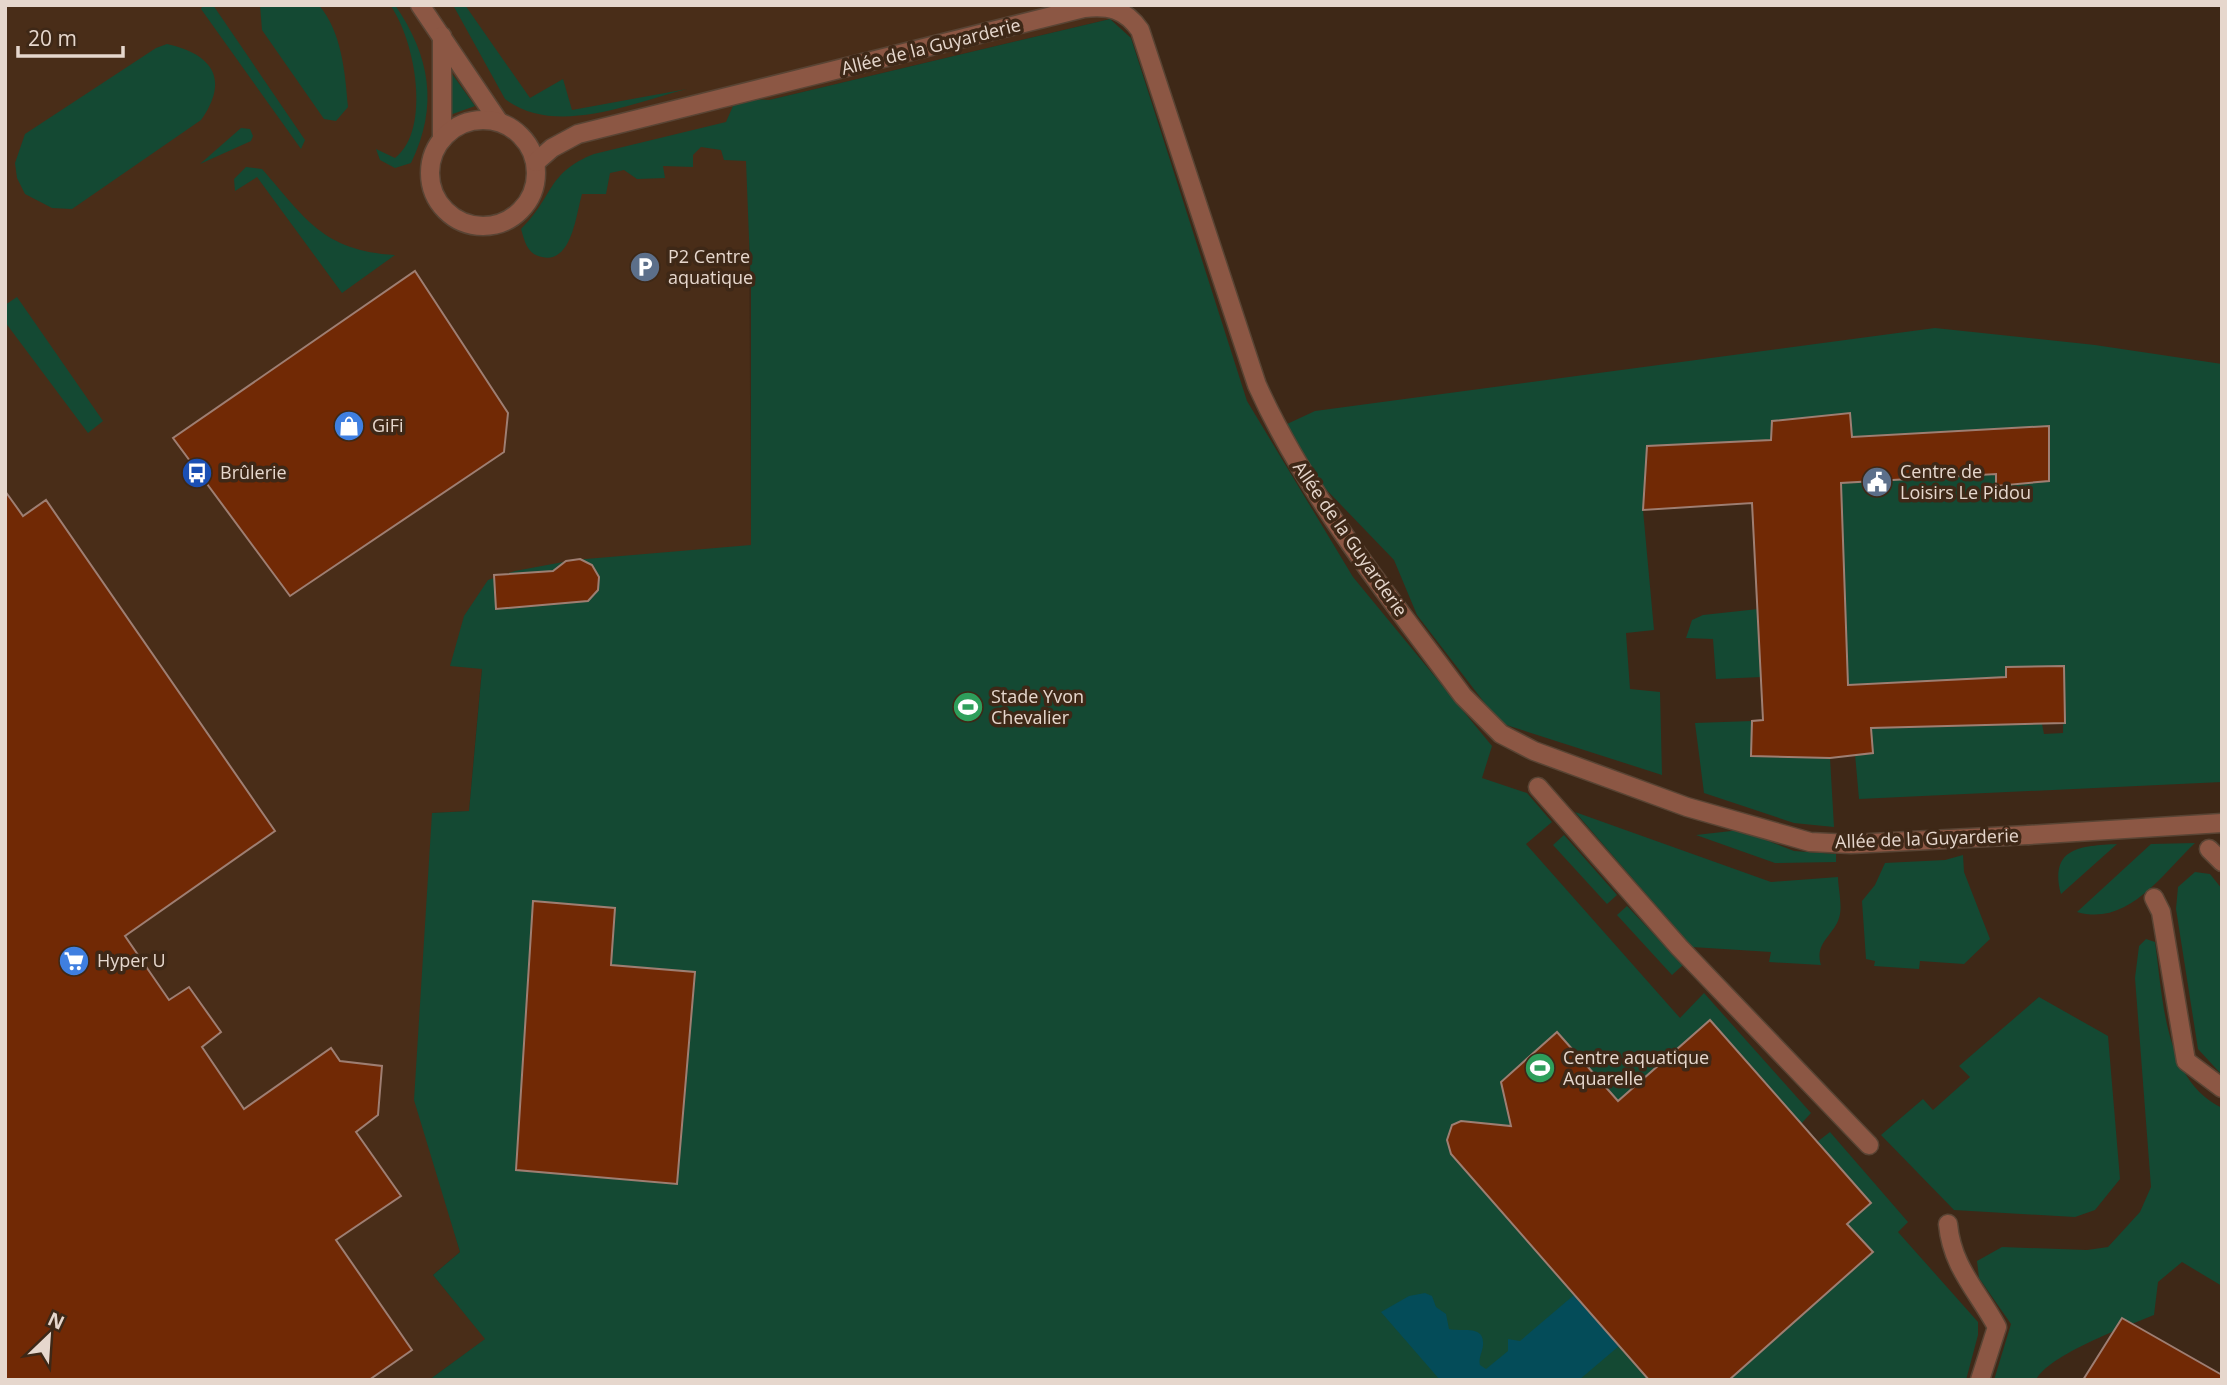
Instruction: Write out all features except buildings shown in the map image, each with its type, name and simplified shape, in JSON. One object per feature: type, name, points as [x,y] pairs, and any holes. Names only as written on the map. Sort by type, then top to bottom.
[{"type":"street","points":[[420,5],[442,36],[499,122],[523,137],[536,162],[534,188],[522,211],[508,222],[491,227],[458,222],[436,199],[430,183],[430,167],[442,139],[442,36]]},
{"type":"street","name":"Allée de la Guyarderie","points":[[578,134],[1084,8],[1114,8],[1124,13],[1140,30],[1257,385],[1278,431],[1324,507],[1455,686],[1501,734],[1582,769],[1687,807],[1810,842],[1851,845],[2222,822]]},
{"type":"street","points":[[442,139],[454,128],[468,122],[499,122]]},
{"type":"street","points":[[523,137],[578,134]]},
{"type":"street","points":[[536,162],[552,148],[578,134]]},
{"type":"street","points":[[1538,787],[1679,947],[1869,1145]]},
{"type":"street","points":[[2209,849],[2222,862]]},
{"type":"street","points":[[2154,898],[2161,912],[2186,1061],[2222,1088]]},
{"type":"street","points":[[1948,1224],[1950,1248],[1959,1268],[1979,1294],[1997,1327],[1980,1380]]},
{"type":"shaded area","points":[[5,5],[1105,5],[1110,19],[769,100],[749,244],[751,545],[482,668],[469,811],[432,813],[449,1213],[460,1252],[433,1275],[486,1339],[429,1380],[5,1380]]},
{"type":"green space","points":[[203,5],[213,5],[305,140],[301,149],[201,9]]},
{"type":"green space","points":[[260,5],[319,5],[327,16],[341,53],[347,94],[348,107],[336,121],[324,119],[262,30]]},
{"type":"green space","points":[[390,5],[395,5],[407,24],[423,62],[427,82],[425,121],[420,142],[411,163],[395,168],[380,160],[376,149],[395,158],[406,145],[413,127],[416,84],[407,39]]},
{"type":"green space","points":[[453,5],[465,5],[530,98],[563,79],[572,110],[687,89],[594,114],[547,115],[525,110],[505,99]]},
{"type":"green space","name":"Stade Yvon Chevalier","points":[[1110,19],[1131,38],[1247,401],[1353,577],[1492,746],[1482,778],[1527,793],[1552,822],[1526,844],[1680,1018],[1704,993],[1811,1113],[1801,1124],[1817,1142],[1830,1132],[1908,1222],[1898,1232],[1978,1322],[1978,1335],[1966,1380],[429,1380],[485,1339],[433,1275],[460,1252],[414,1100],[432,813],[469,811],[482,669],[450,666],[464,616],[488,580],[515,571],[574,560],[751,545],[751,289],[746,161],[724,160],[721,150],[701,147],[693,155],[693,167],[663,166],[665,178],[637,179],[624,170],[610,173],[606,194],[582,194],[571,236],[560,253],[552,257],[533,253],[527,247],[521,229],[567,169],[594,154],[726,122],[733,106],[752,99],[769,100]]},
{"type":"green space","points":[[167,44],[195,54],[212,70],[214,92],[201,120],[72,209],[52,208],[25,194],[17,178],[15,163],[25,134],[156,48]]},
{"type":"green space","points":[[450,71],[475,106],[450,115]]},
{"type":"green space","points":[[241,128],[250,129],[253,136],[251,141],[200,164]]},
{"type":"green space","points":[[246,167],[262,169],[304,217],[333,239],[350,247],[395,255],[342,293],[257,177],[235,191],[234,179]]},
{"type":"green space","points":[[17,297],[103,421],[88,433],[5,322],[5,305]]},
{"type":"green space","points":[[1935,328],[2095,345],[2222,364],[2222,782],[1859,799],[1855,754],[1872,753],[1871,728],[2042,724],[2044,734],[2063,733],[2064,666],[2006,667],[2006,677],[1848,685],[1841,483],[1850,413],[1772,421],[1771,440],[1647,447],[1643,510],[1654,630],[1626,633],[1630,689],[1660,692],[1662,775],[1500,723],[1417,615],[1394,560],[1317,480],[1287,424],[1315,411]]},
{"type":"green space","points":[[1758,609],[1762,677],[1716,679],[1713,639],[1686,638],[1692,620],[1703,615]]},
{"type":"green space","points":[[1752,721],[1752,756],[1830,758],[1834,827],[1794,823],[1704,793],[1695,723]]},
{"type":"green space","points":[[1575,812],[1771,882],[1838,877],[1840,914],[1837,924],[1822,945],[1821,965],[1769,962],[1771,952],[1692,947]]},
{"type":"green space","points":[[1740,830],[1794,851],[1836,854],[1836,862],[1775,863],[1696,835]]},
{"type":"green space","points":[[1564,835],[1617,895],[1607,904],[1553,845]]},
{"type":"green space","points":[[2195,843],[2143,895],[2128,905],[2095,915],[2077,912],[2151,844]]},
{"type":"green space","points":[[2117,844],[2061,894],[2058,878],[2064,858],[2080,848]]},
{"type":"green space","points":[[1963,855],[1964,872],[1990,939],[1964,964],[1920,961],[1919,969],[1874,966],[1875,961],[1866,959],[1862,901],[1875,885],[1885,863],[1945,860]]},
{"type":"green space","points":[[2195,872],[2210,874],[2222,889],[2222,1075],[2198,1049],[2176,909],[2178,887]]},
{"type":"green space","points":[[1627,906],[1683,965],[1672,975],[1617,915]]},
{"type":"green space","points":[[2146,939],[2155,942],[2164,1012],[2177,1058],[2188,1078],[2203,1095],[2222,1108],[2222,1286],[2182,1262],[2158,1282],[2154,1315],[2071,1351],[2043,1370],[2036,1380],[1994,1380],[2011,1324],[1979,1278],[1977,1261],[2002,1247],[2087,1250],[2108,1247],[2140,1212],[2151,1187],[2135,978],[2139,946]]},
{"type":"green space","points":[[2039,997],[2108,1036],[2120,1179],[2095,1210],[2075,1217],[1954,1210],[1881,1135],[1923,1099],[1933,1110],[1970,1077],[1959,1066]]},
{"type":"water","points":[[1425,1293],[1432,1296],[1436,1307],[1446,1314],[1449,1329],[1479,1333],[1483,1345],[1480,1365],[1486,1369],[1508,1351],[1508,1339],[1520,1341],[1574,1295],[1619,1346],[1579,1380],[1440,1380],[1381,1312],[1409,1296]]},
{"type":"place","name":"P2 Centre aquatique","points":[[645,267]]},
{"type":"place","name":"GiFi","points":[[349,426]]},
{"type":"place","name":"Brûlerie","points":[[197,473]]},
{"type":"place","name":"Centre de Loisirs Le Pidou","points":[[1877,482]]},
{"type":"place","name":"Stade Yvon Chevalier","points":[[968,707]]},
{"type":"place","name":"Hyper U","points":[[74,961]]},
{"type":"place","name":"Centre aquatique Aquarelle","points":[[1540,1068]]}]
